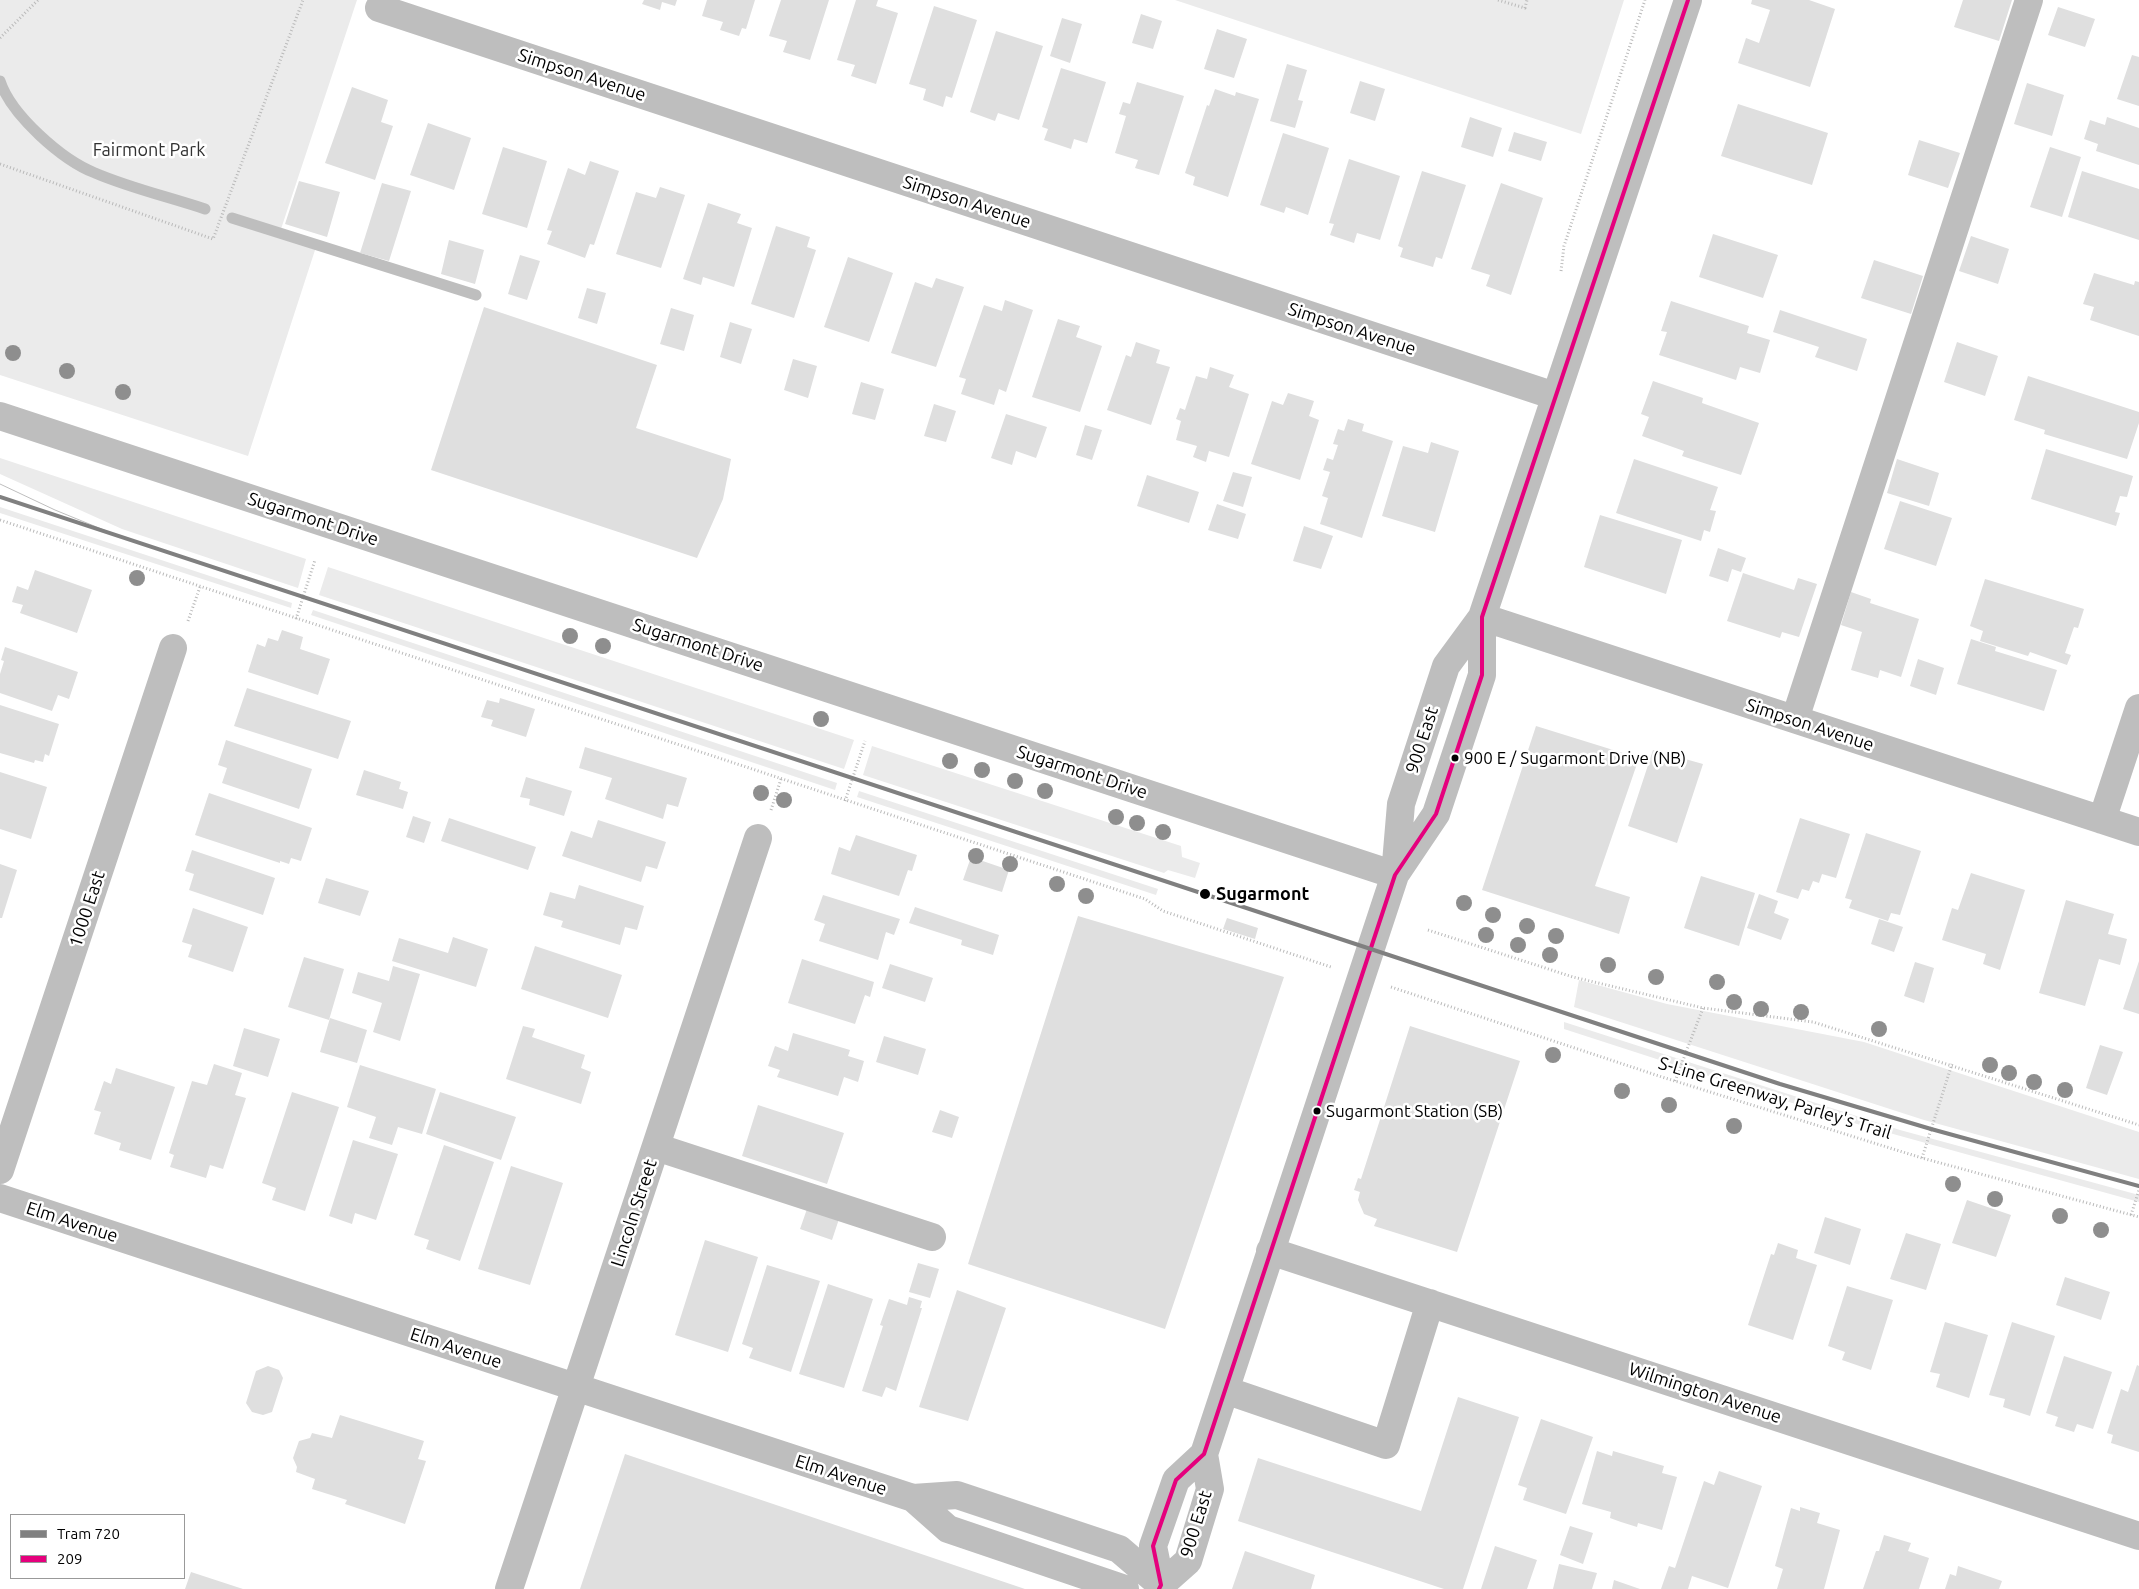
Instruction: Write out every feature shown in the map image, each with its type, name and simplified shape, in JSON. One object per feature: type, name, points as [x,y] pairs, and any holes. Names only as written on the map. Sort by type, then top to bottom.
[{"type":"street","name":"900 East","points":[[1395,875],[1436,814],[1482,676],[1482,617],[1554,396],[1688,0]]},
{"type":"street","points":[[1795,720],[2030,0]]},
{"type":"street","name":"Simpson Avenue","points":[[379,8],[1554,396]]},
{"type":"street","name":"Sugarmont Drive","points":[[0,416],[1395,875]]},
{"type":"street","name":"900 East","points":[[1160,1587],[1188,1560],[1210,1490],[1204,1454],[1395,875],[1401,804],[1446,666],[1482,617]]},
{"type":"street","name":"Simpson Avenue","points":[[1482,617],[2139,832]]},
{"type":"street","name":"1000 East","points":[[0,1170],[173,648]]},
{"type":"street","points":[[2102,820],[2139,708]]},
{"type":"street","name":"Lincoln Street","points":[[510,1589],[758,838]]},
{"type":"street","points":[[656,1147],[932,1237]]},
{"type":"street","name":"Elm Avenue","points":[[0,1198],[913,1498],[957,1496],[1119,1550],[1160,1587]]},
{"type":"street","name":"Wilmington Avenue","points":[[1270,1251],[2139,1536]]},
{"type":"street","points":[[1225,1390],[1386,1445],[1430,1303]]},
{"type":"street","name":"900 East","points":[[1160,1587],[1153,1546],[1176,1480],[1204,1454]]},
{"type":"street","name":"Elm Avenue","points":[[913,1498],[948,1529],[1125,1589]]},
{"type":"path","points":[[0,38],[38,0]]},
{"type":"path","points":[[0,164],[213,239],[303,0]]},
{"type":"path","points":[[1498,0],[1525,8],[1527,0]]},
{"type":"path","points":[[1560,275],[1564,246],[1645,0]]},
{"type":"path","points":[[0,520],[1145,899],[1163,911],[1316,962]]},
{"type":"path","points":[[296,619],[315,560]]},
{"type":"path","points":[[845,801],[865,741]]},
{"type":"path","points":[[1428,930],[1573,977],[1703,1008],[1813,1022],[1952,1064],[2139,1125]]},
{"type":"path","name":"S-Line Greenway, Parley's Trail","points":[[1407,992],[1675,1081],[1922,1158],[2139,1217]]},
{"type":"path","points":[[1675,1081],[1703,1008]]},
{"type":"path","points":[[1922,1158],[1952,1064]]},
{"type":"path","points":[[2131,1215],[2139,1190]]},
{"type":"green space","name":"Fairmont Park","points":[[0,0],[357,0],[279,235],[316,247],[248,456],[0,375]]},
{"type":"green space","points":[[1175,0],[1624,0],[1581,134]]},
{"type":"green space","points":[[0,458],[306,559],[298,588],[122,529],[0,474]]},
{"type":"green space","points":[[0,507],[292,603],[291,608],[0,513]]},
{"type":"green space","points":[[328,567],[854,740],[844,769],[319,595]]},
{"type":"green space","points":[[313,610],[837,783],[835,790],[311,615]]},
{"type":"green space","points":[[872,746],[1181,846],[1182,857],[1200,863],[1195,878],[1168,870],[1164,873],[863,775]]},
{"type":"green space","points":[[859,791],[1158,889],[1156,895],[857,797]]},
{"type":"green space","points":[[1579,980],[1667,1004],[1864,1042],[2139,1132],[2139,1179],[1924,1120],[1574,1007]]},
{"type":"green space","points":[[1564,1022],[1900,1130],[2139,1195],[2139,1202],[1857,1124],[1564,1029]]},
{"type":"building","points":[[644,0],[677,0],[675,6],[662,2],[660,10],[642,4]]},
{"type":"building","points":[[707,0],[755,0],[746,29],[742,28],[739,36],[720,30],[723,22],[702,16]]},
{"type":"building","points":[[781,0],[829,0],[810,60],[783,52],[787,41],[769,36]]},
{"type":"building","points":[[856,0],[878,0],[876,6],[898,13],[876,84],[851,76],[855,65],[837,60]]},
{"type":"building","points":[[1752,0],[1809,0],[1835,9],[1810,87],[1738,63],[1746,38],[1759,43],[1770,10],[1751,4]]},
{"type":"building","points":[[1963,0],[2012,0],[1999,41],[1954,27]]},
{"type":"building","points":[[934,6],[977,20],[952,98],[946,96],[943,107],[923,100],[926,89],[909,84]]},
{"type":"building","points":[[2058,7],[2095,19],[2085,47],[2048,35]]},
{"type":"building","points":[[1141,14],[1162,21],[1153,49],[1132,43]]},
{"type":"building","points":[[1062,18],[1082,24],[1070,63],[1050,56]]},
{"type":"building","points":[[1217,29],[1247,39],[1234,78],[1204,69]]},
{"type":"building","points":[[996,31],[1043,46],[1019,120],[998,113],[995,121],[970,112]]},
{"type":"building","points":[[2132,55],[2139,57],[2139,106],[2117,99]]},
{"type":"building","points":[[1287,64],[1307,70],[1298,100],[1303,101],[1295,128],[1270,121]]},
{"type":"building","points":[[1061,68],[1106,82],[1087,143],[1074,139],[1071,149],[1044,140],[1048,129],[1042,127]]},
{"type":"building","points":[[1360,81],[1385,89],[1375,121],[1350,113]]},
{"type":"building","points":[[1137,82],[1184,96],[1159,175],[1135,168],[1138,160],[1115,153],[1126,116],[1119,114],[1123,102],[1130,104]]},
{"type":"building","points":[[2027,83],[2064,95],[2052,136],[2014,124]]},
{"type":"building","points":[[352,87],[388,100],[381,122],[393,126],[375,180],[325,163]]},
{"type":"building","points":[[1215,89],[1235,96],[1236,92],[1259,99],[1228,197],[1193,185],[1195,177],[1185,173],[1207,105],[1209,106]]},
{"type":"building","points":[[1738,104],[1828,133],[1812,185],[1721,156]]},
{"type":"building","points":[[1470,117],[1502,128],[1493,157],[1461,147]]},
{"type":"building","points":[[2107,117],[2139,128],[2139,165],[2096,151],[2098,144],[2084,139],[2090,120],[2105,125]]},
{"type":"building","points":[[428,123],[471,138],[454,190],[410,175]]},
{"type":"building","points":[[1514,132],[1547,142],[1541,161],[1508,151]]},
{"type":"building","points":[[1283,133],[1329,148],[1308,215],[1286,207],[1284,213],[1260,205]]},
{"type":"building","points":[[1919,140],[1960,153],[1948,188],[1908,175]]},
{"type":"building","points":[[503,147],[547,161],[527,228],[482,214]]},
{"type":"building","points":[[2050,147],[2081,157],[2062,217],[2030,207]]},
{"type":"building","points":[[1349,159],[1400,176],[1380,240],[1357,233],[1354,243],[1330,235],[1334,224],[1329,223]]},
{"type":"building","points":[[590,161],[619,171],[594,245],[590,244],[585,258],[547,244],[552,231],[547,230],[568,168],[585,175]]},
{"type":"building","points":[[1422,171],[1466,185],[1442,259],[1436,257],[1433,267],[1400,257],[1403,248],[1398,246]]},
{"type":"building","points":[[2082,171],[2139,189],[2139,240],[2068,217]]},
{"type":"building","points":[[299,181],[340,192],[327,237],[285,224]]},
{"type":"building","points":[[382,183],[411,191],[389,261],[360,253]]},
{"type":"building","points":[[1501,183],[1543,198],[1511,295],[1486,286],[1490,275],[1471,269]]},
{"type":"building","points":[[660,187],[685,195],[661,268],[616,254],[636,192],[656,198]]},
{"type":"building","points":[[708,203],[741,214],[737,223],[752,228],[734,287],[703,277],[701,285],[683,279]]},
{"type":"building","points":[[776,226],[810,237],[807,247],[816,250],[794,318],[751,304]]},
{"type":"building","points":[[1713,234],[1778,255],[1763,298],[1699,277]]},
{"type":"building","points":[[1971,236],[2009,249],[1998,284],[1959,271]]},
{"type":"building","points":[[449,240],[484,250],[475,284],[441,274]]},
{"type":"building","points":[[520,255],[540,261],[527,300],[508,294]]},
{"type":"building","points":[[848,257],[893,273],[869,342],[824,327]]},
{"type":"building","points":[[1874,260],[1923,276],[1911,314],[1861,298]]},
{"type":"building","points":[[2094,273],[2134,285],[2135,281],[2139,282],[2139,336],[2090,320],[2094,307],[2083,304]]},
{"type":"building","points":[[936,278],[964,287],[936,367],[891,353],[915,282],[932,288]]},
{"type":"building","points":[[587,288],[606,293],[597,324],[578,318]]},
{"type":"building","points":[[1005,300],[1033,310],[1006,392],[999,389],[994,405],[961,394],[966,379],[959,377],[984,305],[1002,311]]},
{"type":"building","points":[[1671,301],[1749,326],[1747,333],[1770,340],[1760,373],[1740,367],[1736,380],[1659,355],[1667,332],[1661,331]]},
{"type":"building","points":[[484,307],[657,365],[636,428],[731,459],[723,499],[697,558],[431,470]]},
{"type":"building","points":[[671,308],[694,315],[684,351],[660,344]]},
{"type":"building","points":[[1780,310],[1867,339],[1857,371],[1815,357],[1819,347],[1773,332]]},
{"type":"building","points":[[1058,319],[1080,326],[1076,337],[1102,346],[1080,412],[1032,397]]},
{"type":"building","points":[[730,322],[752,329],[741,364],[720,357]]},
{"type":"building","points":[[1136,342],[1160,350],[1156,363],[1170,367],[1151,425],[1107,410],[1126,355],[1131,357]]},
{"type":"building","points":[[1957,342],[1998,356],[1985,396],[1944,382]]},
{"type":"building","points":[[793,359],[817,366],[808,398],[784,390]]},
{"type":"building","points":[[1210,367],[1234,375],[1229,387],[1249,394],[1229,457],[1209,451],[1206,462],[1193,457],[1197,446],[1176,440],[1181,421],[1176,419],[1180,408],[1185,410],[1196,376],[1207,379]]},
{"type":"building","points":[[2028,376],[2139,412],[2139,423],[2127,459],[2044,434],[2045,430],[2014,420]]},
{"type":"building","points":[[1653,381],[1703,398],[1702,403],[1759,423],[1741,475],[1682,456],[1684,451],[1642,436],[1649,417],[1641,414]]},
{"type":"building","points":[[861,382],[884,389],[875,420],[852,414]]},
{"type":"building","points":[[1288,393],[1314,401],[1309,416],[1319,420],[1300,480],[1251,464],[1272,401],[1283,405]]},
{"type":"building","points":[[934,404],[956,411],[946,442],[924,436]]},
{"type":"building","points":[[1006,414],[1047,427],[1036,458],[1016,451],[1012,465],[991,458]]},
{"type":"building","points":[[1348,419],[1364,424],[1362,431],[1393,441],[1362,538],[1320,524],[1328,498],[1322,496],[1330,472],[1323,470],[1327,458],[1333,460],[1338,445],[1333,444],[1338,429],[1344,431]]},
{"type":"building","points":[[1085,425],[1102,430],[1092,460],[1076,455]]},
{"type":"building","points":[[1431,442],[1459,451],[1435,532],[1382,516],[1403,446],[1428,453]]},
{"type":"building","points":[[2046,449],[2133,476],[2127,497],[2120,496],[2115,512],[2120,513],[2116,526],[2031,499]]},
{"type":"building","points":[[1634,459],[1718,487],[1710,510],[1716,511],[1710,532],[1704,530],[1701,541],[1616,513]]},
{"type":"building","points":[[1897,459],[1939,473],[1929,506],[1887,493]]},
{"type":"building","points":[[1233,472],[1252,477],[1243,507],[1223,501]]},
{"type":"building","points":[[1147,475],[1199,492],[1189,523],[1137,506]]},
{"type":"building","points":[[1900,501],[1952,518],[1936,566],[1884,549]]},
{"type":"building","points":[[1217,504],[1246,514],[1238,539],[1208,530]]},
{"type":"building","points":[[1600,515],[1682,540],[1666,594],[1584,567]]},
{"type":"building","points":[[1304,526],[1333,536],[1321,569],[1293,561]]},
{"type":"building","points":[[1718,548],[1746,558],[1741,572],[1732,569],[1728,582],[1709,576]]},
{"type":"building","points":[[35,570],[92,590],[77,633],[20,613],[23,605],[12,602],[17,586],[28,590]]},
{"type":"building","points":[[1743,573],[1794,590],[1798,578],[1817,584],[1799,637],[1782,632],[1780,638],[1727,621]]},
{"type":"building","points":[[1985,579],[2084,609],[2078,628],[2074,627],[2065,653],[2071,655],[2067,665],[2030,652],[2028,656],[1980,641],[1983,631],[1970,626]]},
{"type":"building","points":[[1851,592],[1871,599],[1870,603],[1919,619],[1901,677],[1880,670],[1878,678],[1851,670],[1862,632],[1841,625]]},
{"type":"building","points":[[282,630],[303,637],[300,649],[330,659],[318,695],[248,672],[257,644],[265,647],[268,638],[278,641]]},
{"type":"building","points":[[1971,639],[1996,647],[1995,651],[2057,670],[2044,711],[1957,684]]},
{"type":"building","points":[[5,647],[78,672],[69,699],[58,695],[52,711],[0,693],[0,674],[4,661],[1,660]]},
{"type":"building","points":[[1918,659],[1944,668],[1936,695],[1910,686]]},
{"type":"building","points":[[247,688],[351,721],[338,759],[234,726]]},
{"type":"building","points":[[500,698],[535,709],[526,737],[491,726],[493,720],[481,717],[487,700],[499,703]]},
{"type":"building","points":[[0,705],[59,724],[49,756],[45,754],[43,762],[35,760],[34,763],[0,753]]},
{"type":"building","points":[[1536,726],[1639,758],[1595,886],[1630,897],[1619,934],[1482,890]]},
{"type":"building","points":[[226,740],[312,769],[299,809],[222,783],[227,768],[218,765]]},
{"type":"building","points":[[585,747],[687,778],[678,807],[667,804],[663,819],[605,799],[612,778],[579,768]]},
{"type":"building","points":[[1653,750],[1703,764],[1677,843],[1628,826]]},
{"type":"building","points":[[364,770],[401,782],[399,789],[408,792],[403,809],[356,795]]},
{"type":"building","points":[[0,772],[47,787],[31,839],[0,829]]},
{"type":"building","points":[[526,777],[572,791],[564,816],[529,805],[530,799],[520,797]]},
{"type":"building","points":[[209,793],[312,828],[301,861],[291,858],[289,864],[280,861],[280,863],[195,835]]},
{"type":"building","points":[[413,816],[431,822],[424,843],[406,837]]},
{"type":"building","points":[[449,818],[536,847],[528,870],[441,841]]},
{"type":"building","points":[[1800,818],[1850,834],[1836,878],[1822,874],[1819,883],[1813,881],[1809,891],[1802,889],[1798,899],[1776,892]]},
{"type":"building","points":[[598,820],[666,842],[657,869],[646,866],[641,882],[562,856],[571,831],[592,838]]},
{"type":"building","points":[[1866,833],[1921,851],[1900,915],[1891,913],[1888,921],[1849,908],[1852,900],[1845,898]]},
{"type":"building","points":[[856,835],[917,855],[912,871],[908,870],[899,896],[831,874],[839,847],[850,851]]},
{"type":"building","points":[[192,850],[275,878],[263,915],[189,890],[194,874],[185,871]]},
{"type":"building","points":[[971,857],[1009,870],[1002,892],[963,880]]},
{"type":"building","points":[[0,864],[17,870],[2,918],[0,918]]},
{"type":"building","points":[[1971,873],[2025,890],[2000,970],[1983,964],[1986,954],[1942,940],[1952,908],[1958,910]]},
{"type":"building","points":[[1701,876],[1755,893],[1739,946],[1684,928]]},
{"type":"building","points":[[326,878],[369,891],[360,916],[318,903]]},
{"type":"building","points":[[579,885],[644,906],[637,930],[625,927],[620,945],[561,927],[563,921],[543,915],[550,892],[575,899]]},
{"type":"building","points":[[1759,894],[1778,901],[1774,913],[1789,919],[1781,940],[1747,928]]},
{"type":"building","points":[[823,895],[900,919],[894,935],[886,932],[878,960],[819,941],[825,924],[814,920]]},
{"type":"building","points":[[2066,900],[2114,914],[2108,934],[2127,939],[2120,965],[2099,959],[2085,1006],[2039,993]]},
{"type":"building","points":[[915,907],[999,935],[993,955],[961,945],[962,940],[909,923]]},
{"type":"building","points":[[193,908],[248,927],[233,972],[188,957],[192,945],[182,942]]},
{"type":"building","points":[[1078,916],[1284,977],[1165,1329],[968,1264]]},
{"type":"building","points":[[1227,918],[1258,928],[1255,939],[1223,929]]},
{"type":"building","points":[[1879,919],[1903,927],[1894,952],[1871,944]]},
{"type":"building","points":[[453,937],[488,949],[476,987],[392,961],[399,938],[448,953]]},
{"type":"building","points":[[535,946],[622,975],[608,1018],[521,989]]},
{"type":"building","points":[[304,957],[344,969],[329,1020],[288,1007]]},
{"type":"building","points":[[802,959],[874,982],[870,997],[865,995],[855,1024],[788,1003]]},
{"type":"building","points":[[2139,961],[2139,1014],[2123,1009]]},
{"type":"building","points":[[1915,962],[1934,968],[1924,1003],[1904,996]]},
{"type":"building","points":[[890,964],[933,978],[925,1002],[882,988]]},
{"type":"building","points":[[393,966],[420,974],[400,1041],[373,1032],[382,1003],[352,993],[358,972],[389,981]]},
{"type":"building","points":[[330,1018],[367,1030],[357,1063],[320,1052]]},
{"type":"building","points":[[523,1026],[535,1029],[532,1037],[585,1055],[581,1068],[591,1072],[581,1104],[506,1079]]},
{"type":"building","points":[[1410,1026],[1520,1061],[1457,1252],[1374,1226],[1377,1219],[1364,1214],[1358,1200],[1360,1192],[1354,1190],[1358,1178],[1361,1179]]},
{"type":"building","points":[[244,1028],[280,1039],[268,1077],[233,1066]]},
{"type":"building","points":[[793,1033],[850,1050],[848,1056],[864,1061],[858,1082],[844,1077],[838,1096],[777,1077],[780,1070],[768,1066],[775,1046],[788,1051]]},
{"type":"building","points":[[884,1036],[926,1049],[918,1075],[876,1062]]},
{"type":"building","points":[[2100,1045],[2123,1052],[2107,1095],[2086,1088]]},
{"type":"building","points":[[214,1064],[242,1073],[235,1095],[246,1098],[223,1169],[210,1165],[206,1178],[170,1167],[174,1155],[169,1153],[192,1081],[207,1085]]},
{"type":"building","points":[[360,1065],[436,1089],[422,1134],[398,1127],[392,1145],[369,1138],[376,1117],[347,1107]]},
{"type":"building","points":[[116,1068],[175,1087],[151,1160],[119,1150],[121,1143],[94,1134],[101,1112],[94,1110],[104,1081],[111,1084]]},
{"type":"building","points":[[292,1092],[339,1107],[305,1211],[272,1200],[276,1188],[262,1183]]},
{"type":"building","points":[[440,1092],[516,1117],[501,1160],[426,1134]]},
{"type":"building","points":[[758,1105],[844,1133],[827,1184],[742,1156]]},
{"type":"building","points":[[940,1110],[959,1117],[952,1138],[932,1132]]},
{"type":"building","points":[[353,1140],[398,1154],[376,1220],[355,1213],[352,1224],[329,1216]]},
{"type":"building","points":[[444,1145],[494,1162],[460,1261],[426,1249],[429,1240],[414,1235]]},
{"type":"building","points":[[511,1166],[563,1183],[530,1285],[478,1269]]},
{"type":"building","points":[[1967,1200],[2011,1215],[1996,1257],[1952,1243]]},
{"type":"building","points":[[807,1209],[839,1219],[832,1240],[800,1229]]},
{"type":"building","points":[[1825,1217],[1861,1229],[1850,1265],[1814,1253]]},
{"type":"building","points":[[1906,1233],[1941,1244],[1926,1290],[1890,1279]]},
{"type":"building","points":[[705,1240],[758,1257],[728,1352],[675,1335]]},
{"type":"building","points":[[1778,1243],[1798,1250],[1796,1258],[1817,1265],[1793,1340],[1748,1325],[1771,1254],[1774,1255]]},
{"type":"building","points":[[918,1263],[939,1269],[930,1298],[909,1292]]},
{"type":"building","points":[[767,1265],[820,1281],[791,1372],[749,1358],[753,1348],[742,1344]]},
{"type":"building","points":[[2065,1277],[2110,1292],[2101,1320],[2056,1305]]},
{"type":"building","points":[[828,1284],[873,1299],[844,1388],[799,1374]]},
{"type":"building","points":[[1847,1286],[1893,1300],[1871,1370],[1842,1360],[1845,1352],[1828,1346]]},
{"type":"building","points":[[957,1290],[1006,1308],[968,1421],[919,1407]]},
{"type":"building","points":[[909,1297],[922,1301],[920,1308],[922,1308],[896,1391],[886,1387],[882,1397],[862,1391],[883,1326],[880,1325],[889,1299],[907,1305]]},
{"type":"building","points":[[1945,1322],[1988,1335],[1969,1398],[1936,1387],[1940,1374],[1930,1372]]},
{"type":"building","points":[[2012,1322],[2055,1336],[2030,1416],[2003,1407],[2005,1399],[1989,1395]]},
{"type":"building","points":[[2064,1356],[2112,1372],[2093,1429],[2077,1424],[2074,1432],[2055,1426],[2058,1417],[2046,1413]]},
{"type":"building","points":[[2137,1365],[2139,1366],[2139,1452],[2111,1443],[2113,1435],[2107,1433],[2121,1389],[2128,1392]]},
{"type":"building","points":[[268,1366],[279,1370],[283,1378],[272,1412],[263,1415],[252,1412],[246,1403],[256,1371]]},
{"type":"building","points":[[1458,1397],[1519,1417],[1463,1589],[1444,1589],[1238,1521],[1258,1458],[1421,1511]]},
{"type":"building","points":[[340,1415],[424,1441],[418,1459],[426,1461],[405,1524],[345,1504],[347,1500],[312,1489],[315,1479],[296,1472],[297,1467],[293,1458],[299,1441],[310,1438],[312,1433],[332,1438]]},
{"type":"building","points":[[1541,1419],[1593,1437],[1566,1514],[1523,1500],[1527,1488],[1518,1485]]},
{"type":"building","points":[[1597,1451],[1612,1456],[1613,1451],[1664,1466],[1662,1473],[1677,1477],[1662,1530],[1638,1523],[1637,1527],[1621,1522],[1610,1518],[1611,1512],[1582,1504]]},
{"type":"building","points":[[625,1454],[1025,1589],[580,1589]]},
{"type":"building","points":[[1719,1471],[1762,1486],[1728,1588],[1692,1576],[1688,1589],[1661,1589],[1669,1566],[1675,1568],[1704,1481],[1714,1485]]},
{"type":"building","points":[[1800,1507],[1820,1513],[1817,1523],[1840,1530],[1824,1589],[1777,1589],[1783,1569],[1775,1566],[1791,1508],[1800,1511]]},
{"type":"building","points":[[1570,1526],[1593,1533],[1583,1564],[1560,1555]]},
{"type":"building","points":[[1884,1535],[1911,1543],[1908,1551],[1929,1558],[1919,1589],[1863,1589],[1876,1551],[1879,1551]]},
{"type":"building","points":[[1495,1546],[1537,1560],[1527,1589],[1481,1589]]},
{"type":"building","points":[[1245,1551],[1315,1575],[1311,1589],[1232,1589]]},
{"type":"building","points":[[1559,1564],[1597,1573],[1592,1589],[1553,1589]]},
{"type":"building","points":[[1958,1566],[2002,1581],[1999,1589],[1945,1589],[1950,1574],[1956,1576]]},
{"type":"building","points":[[191,1572],[243,1589],[185,1589]]},
{"type":"building","points":[[1614,1580],[1640,1589],[1612,1589]]},
{"type":"waterway","points":[[0,81],[6,94],[26,122],[53,147],[82,167],[136,188],[205,209]]},
{"type":"waterway","points":[[232,218],[476,295]]},
{"type":"tram line","points":[[0,484],[55,510],[126,539]]},
{"type":"tram line","name":"720","points":[[0,497],[1780,1084],[1931,1129],[2139,1186]]},
{"type":"transit line","name":"209","points":[[1159,1589],[1161,1585],[1153,1546],[1176,1480],[1204,1454],[1395,875],[1436,814],[1482,675],[1482,617],[1688,0]]},
{"type":"place","name":"900 E / Sugarmont Drive (NB)","points":[[1455,758]]},
{"type":"place","name":"Sugarmont","points":[[1205,894]]},
{"type":"place","name":"Sugarmont Station (SB)","points":[[1317,1111]]}]
